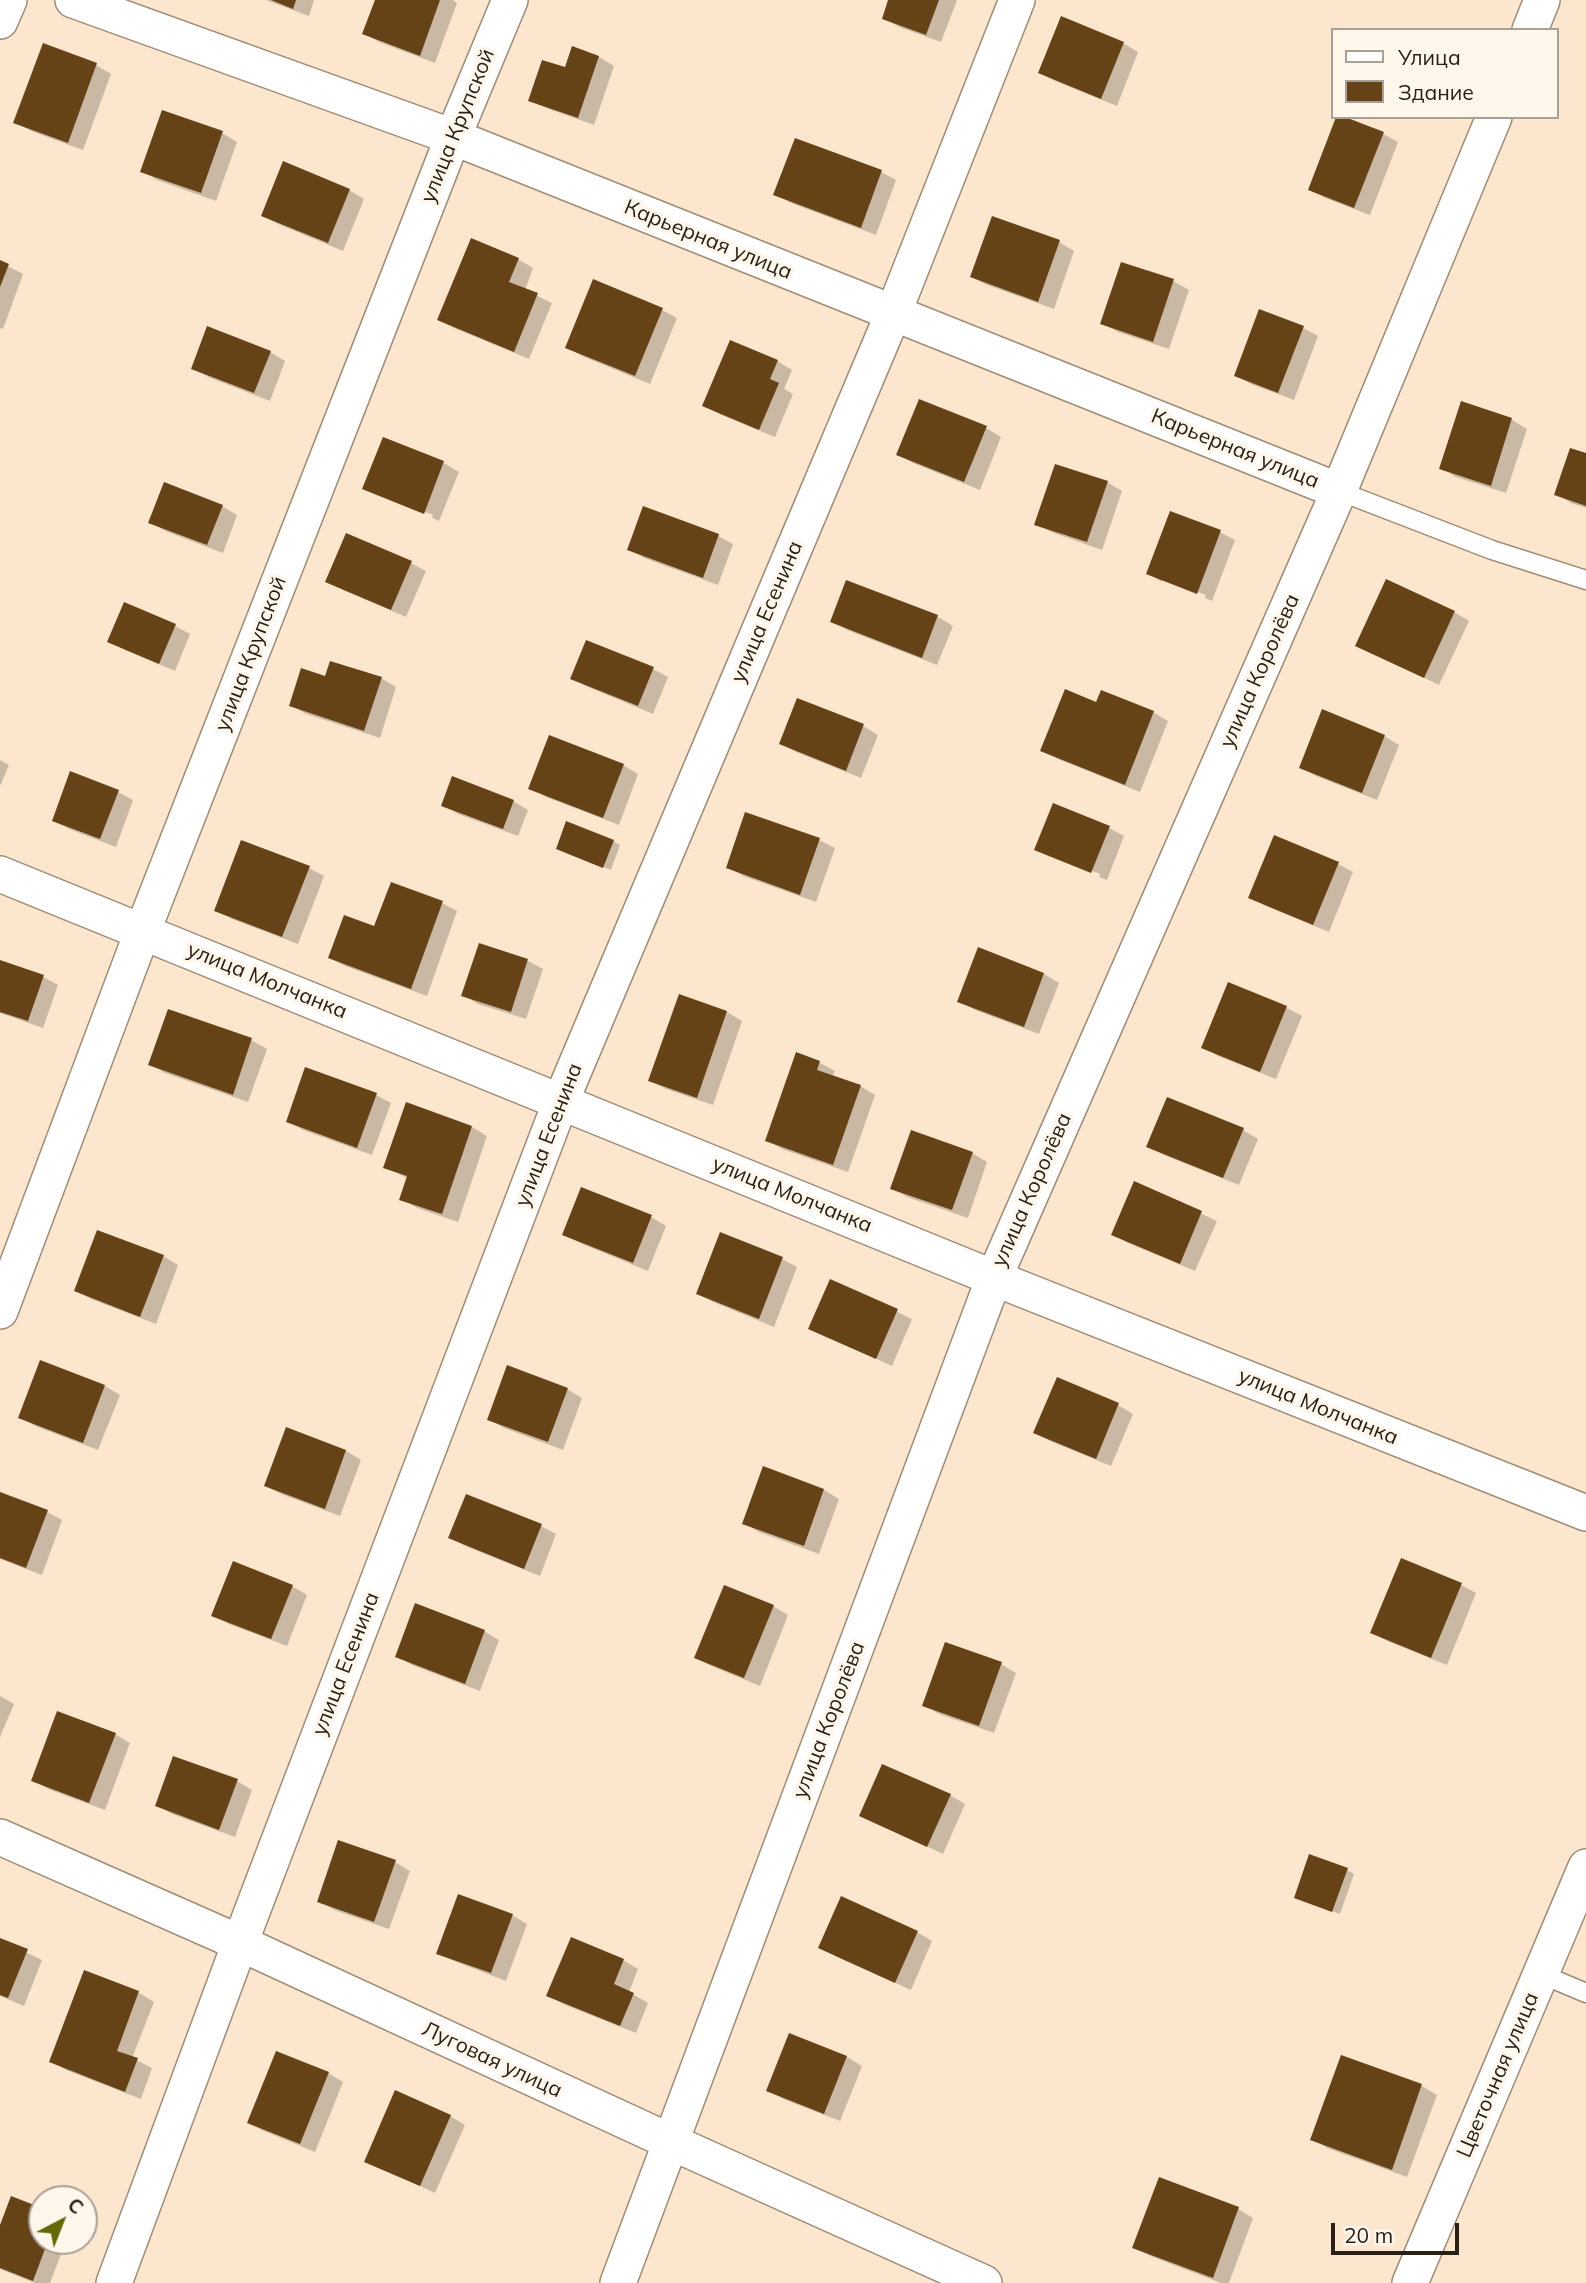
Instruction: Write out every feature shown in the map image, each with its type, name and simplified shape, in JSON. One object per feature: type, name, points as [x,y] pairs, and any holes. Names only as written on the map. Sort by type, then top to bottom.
[{"type":"street","points":[[0,20],[9,0]]},
{"type":"street","name":"Карьерная улица","points":[[73,0],[453,137],[1339,491]]},
{"type":"street","name":"улица Крупской","points":[[0,1311],[143,930],[453,137],[510,0]]},
{"type":"street","name":"улица Есенина","points":[[114,2283],[240,1943],[561,1101],[893,314],[1017,0]]},
{"type":"street","points":[[1531,28],[1542,0]]},
{"type":"street","name":"улица Королёва","points":[[618,2283],[994,1278],[1339,491],[1493,119]]},
{"type":"street","name":"улица Молчанка","points":[[0,874],[994,1278],[1586,1513]]},
{"type":"street","name":"Луговая улица","points":[[0,1837],[240,1943],[670,2142],[984,2283]]},
{"type":"street","name":"Цветочная улица","points":[[1410,2283],[1586,1867]]},
{"type":"lane","points":[[1339,491],[1492,550],[1586,580]]},
{"type":"lane","points":[[1541,1974],[1586,1993]]},
{"type":"building","points":[[271,0],[296,0],[293,9]]},
{"type":"building","points":[[375,0],[440,0],[420,56],[362,34]]},
{"type":"building","points":[[888,0],[939,0],[926,35],[882,19]]},
{"type":"building","points":[[1061,16],[1124,42],[1101,99],[1038,73]]},
{"type":"building","points":[[43,43],[97,63],[68,143],[13,123]]},
{"type":"building","points":[[572,46],[599,56],[578,118],[528,101],[542,60],[565,67]]},
{"type":"building","points":[[162,110],[223,131],[201,193],[140,172]]},
{"type":"building","points":[[1335,119],[1350,119],[1384,132],[1354,208],[1308,190]]},
{"type":"building","points":[[795,138],[882,170],[861,228],[773,195]]},
{"type":"building","points":[[283,161],[350,189],[328,243],[261,216]]},
{"type":"building","points":[[992,216],[1060,240],[1038,302],[970,277]]},
{"type":"building","points":[[471,238],[519,258],[509,282],[538,293],[514,352],[437,320]]},
{"type":"building","points":[[0,260],[9,264],[0,287]]},
{"type":"building","points":[[1121,262],[1174,279],[1153,342],[1100,324]]},
{"type":"building","points":[[593,279],[663,308],[635,376],[565,348]]},
{"type":"building","points":[[1259,309],[1304,326],[1278,393],[1234,376]]},
{"type":"building","points":[[207,326],[271,351],[254,393],[191,369]]},
{"type":"building","points":[[730,340],[778,360],[770,379],[779,383],[759,430],[702,406]]},
{"type":"building","points":[[919,399],[987,426],[964,482],[896,455]]},
{"type":"building","points":[[1461,401],[1512,418],[1491,486],[1439,469]]},
{"type":"building","points":[[383,437],[444,461],[424,514],[362,489]]},
{"type":"building","points":[[1570,448],[1586,453],[1586,506],[1554,495]]},
{"type":"building","points":[[1055,464],[1108,481],[1087,542],[1034,525]]},
{"type":"building","points":[[164,482],[223,505],[207,545],[148,523]]},
{"type":"building","points":[[643,506],[719,534],[703,578],[627,550]]},
{"type":"building","points":[[1170,511],[1221,530],[1197,594],[1146,574]]},
{"type":"building","points":[[346,533],[412,561],[391,610],[325,582]]},
{"type":"building","points":[[1386,579],[1455,611],[1424,678],[1355,646]]},
{"type":"building","points":[[846,580],[938,615],[922,658],[830,622]]},
{"type":"building","points":[[124,602],[176,624],[159,664],[107,642]]},
{"type":"building","points":[[586,640],[654,667],[638,706],[570,679]]},
{"type":"building","points":[[330,661],[382,677],[364,731],[289,706],[301,668],[325,676]]},
{"type":"building","points":[[1065,689],[1096,702],[1101,690],[1154,711],[1125,785],[1040,751]]},
{"type":"building","points":[[797,698],[864,724],[846,771],[779,744]]},
{"type":"building","points":[[1322,709],[1385,735],[1362,793],[1299,768]]},
{"type":"building","points":[[549,735],[624,764],[603,818],[528,789]]},
{"type":"building","points":[[70,771],[119,790],[100,839],[52,821]]},
{"type":"building","points":[[452,776],[514,800],[503,829],[441,806]]},
{"type":"building","points":[[1053,803],[1110,826],[1091,873],[1034,850]]},
{"type":"building","points":[[745,812],[820,838],[800,895],[726,868]]},
{"type":"building","points":[[566,821],[614,840],[603,868],[556,849]]},
{"type":"building","points":[[1274,835],[1339,862],[1313,925],[1248,898]]},
{"type":"building","points":[[241,840],[310,866],[282,937],[214,911]]},
{"type":"building","points":[[391,882],[443,901],[411,989],[328,958],[344,915],[374,926]]},
{"type":"building","points":[[479,943],[528,959],[511,1012],[461,996]]},
{"type":"building","points":[[978,947],[1044,973],[1024,1027],[957,1002]]},
{"type":"building","points":[[0,960],[44,975],[28,1021],[0,1012]]},
{"type":"building","points":[[1228,982],[1287,1006],[1260,1072],[1201,1048]]},
{"type":"building","points":[[679,994],[727,1011],[697,1098],[648,1081]]},
{"type":"building","points":[[168,1009],[252,1038],[233,1095],[148,1065]]},
{"type":"building","points":[[796,1052],[820,1061],[817,1070],[861,1085],[833,1165],[765,1141]]},
{"type":"building","points":[[305,1067],[377,1093],[357,1148],[286,1122]]},
{"type":"building","points":[[1167,1097],[1244,1128],[1223,1178],[1146,1147]]},
{"type":"building","points":[[406,1102],[472,1126],[442,1214],[399,1200],[407,1176],[383,1168]]},
{"type":"building","points":[[911,1130],[973,1152],[952,1210],[890,1189]]},
{"type":"building","points":[[1134,1181],[1202,1211],[1180,1264],[1111,1235]]},
{"type":"building","points":[[581,1187],[652,1215],[633,1263],[562,1235]]},
{"type":"building","points":[[97,1230],[164,1255],[140,1317],[74,1291]]},
{"type":"building","points":[[720,1232],[783,1257],[759,1319],[696,1294]]},
{"type":"building","points":[[830,1279],[898,1309],[876,1359],[808,1329]]},
{"type":"building","points":[[40,1360],[105,1385],[83,1443],[18,1418]]},
{"type":"building","points":[[507,1365],[568,1388],[548,1442],[487,1420]]},
{"type":"building","points":[[1057,1377],[1119,1403],[1096,1459],[1033,1433]]},
{"type":"building","points":[[286,1427],[346,1450],[325,1509],[264,1486]]},
{"type":"building","points":[[763,1466],[824,1489],[804,1546],[742,1524]]},
{"type":"building","points":[[0,1492],[48,1510],[26,1568],[0,1558]]},
{"type":"building","points":[[466,1494],[542,1524],[524,1569],[448,1538]]},
{"type":"building","points":[[1401,1558],[1462,1583],[1431,1658],[1370,1633]]},
{"type":"building","points":[[233,1561],[293,1585],[271,1639],[211,1616]]},
{"type":"building","points":[[724,1585],[774,1605],[744,1678],[694,1658]]},
{"type":"building","points":[[415,1603],[485,1630],[465,1684],[395,1657]]},
{"type":"building","points":[[945,1642],[1002,1662],[979,1726],[922,1706]]},
{"type":"building","points":[[57,1711],[116,1733],[89,1803],[31,1781]]},
{"type":"building","points":[[173,1756],[238,1779],[219,1830],[155,1806]]},
{"type":"building","points":[[882,1764],[951,1794],[927,1847],[859,1816]]},
{"type":"building","points":[[338,1840],[396,1860],[374,1922],[317,1902]]},
{"type":"building","points":[[1309,1854],[1348,1868],[1332,1912],[1294,1898]]},
{"type":"building","points":[[458,1894],[513,1914],[491,1973],[436,1954]]},
{"type":"building","points":[[841,1896],[918,1931],[895,1983],[818,1948]]},
{"type":"building","points":[[571,1937],[624,1959],[614,1984],[634,1993],[620,2026],[546,1996]]},
{"type":"building","points":[[0,1938],[28,1949],[8,1998],[0,1995]]},
{"type":"building","points":[[84,1970],[139,1991],[117,2051],[138,2058],[125,2092],[49,2062]]},
{"type":"building","points":[[789,2033],[847,2056],[824,2114],[766,2091]]},
{"type":"building","points":[[276,2051],[329,2072],[300,2144],[247,2123]]},
{"type":"building","points":[[1341,2055],[1422,2084],[1392,2170],[1310,2140]]},
{"type":"building","points":[[395,2090],[451,2115],[420,2186],[364,2162]]},
{"type":"building","points":[[1159,2177],[1239,2207],[1213,2278],[1132,2248]]},
{"type":"building","points":[[11,2196],[28,2203],[28,2255],[43,2255],[33,2281],[0,2268],[0,2225]]}]
